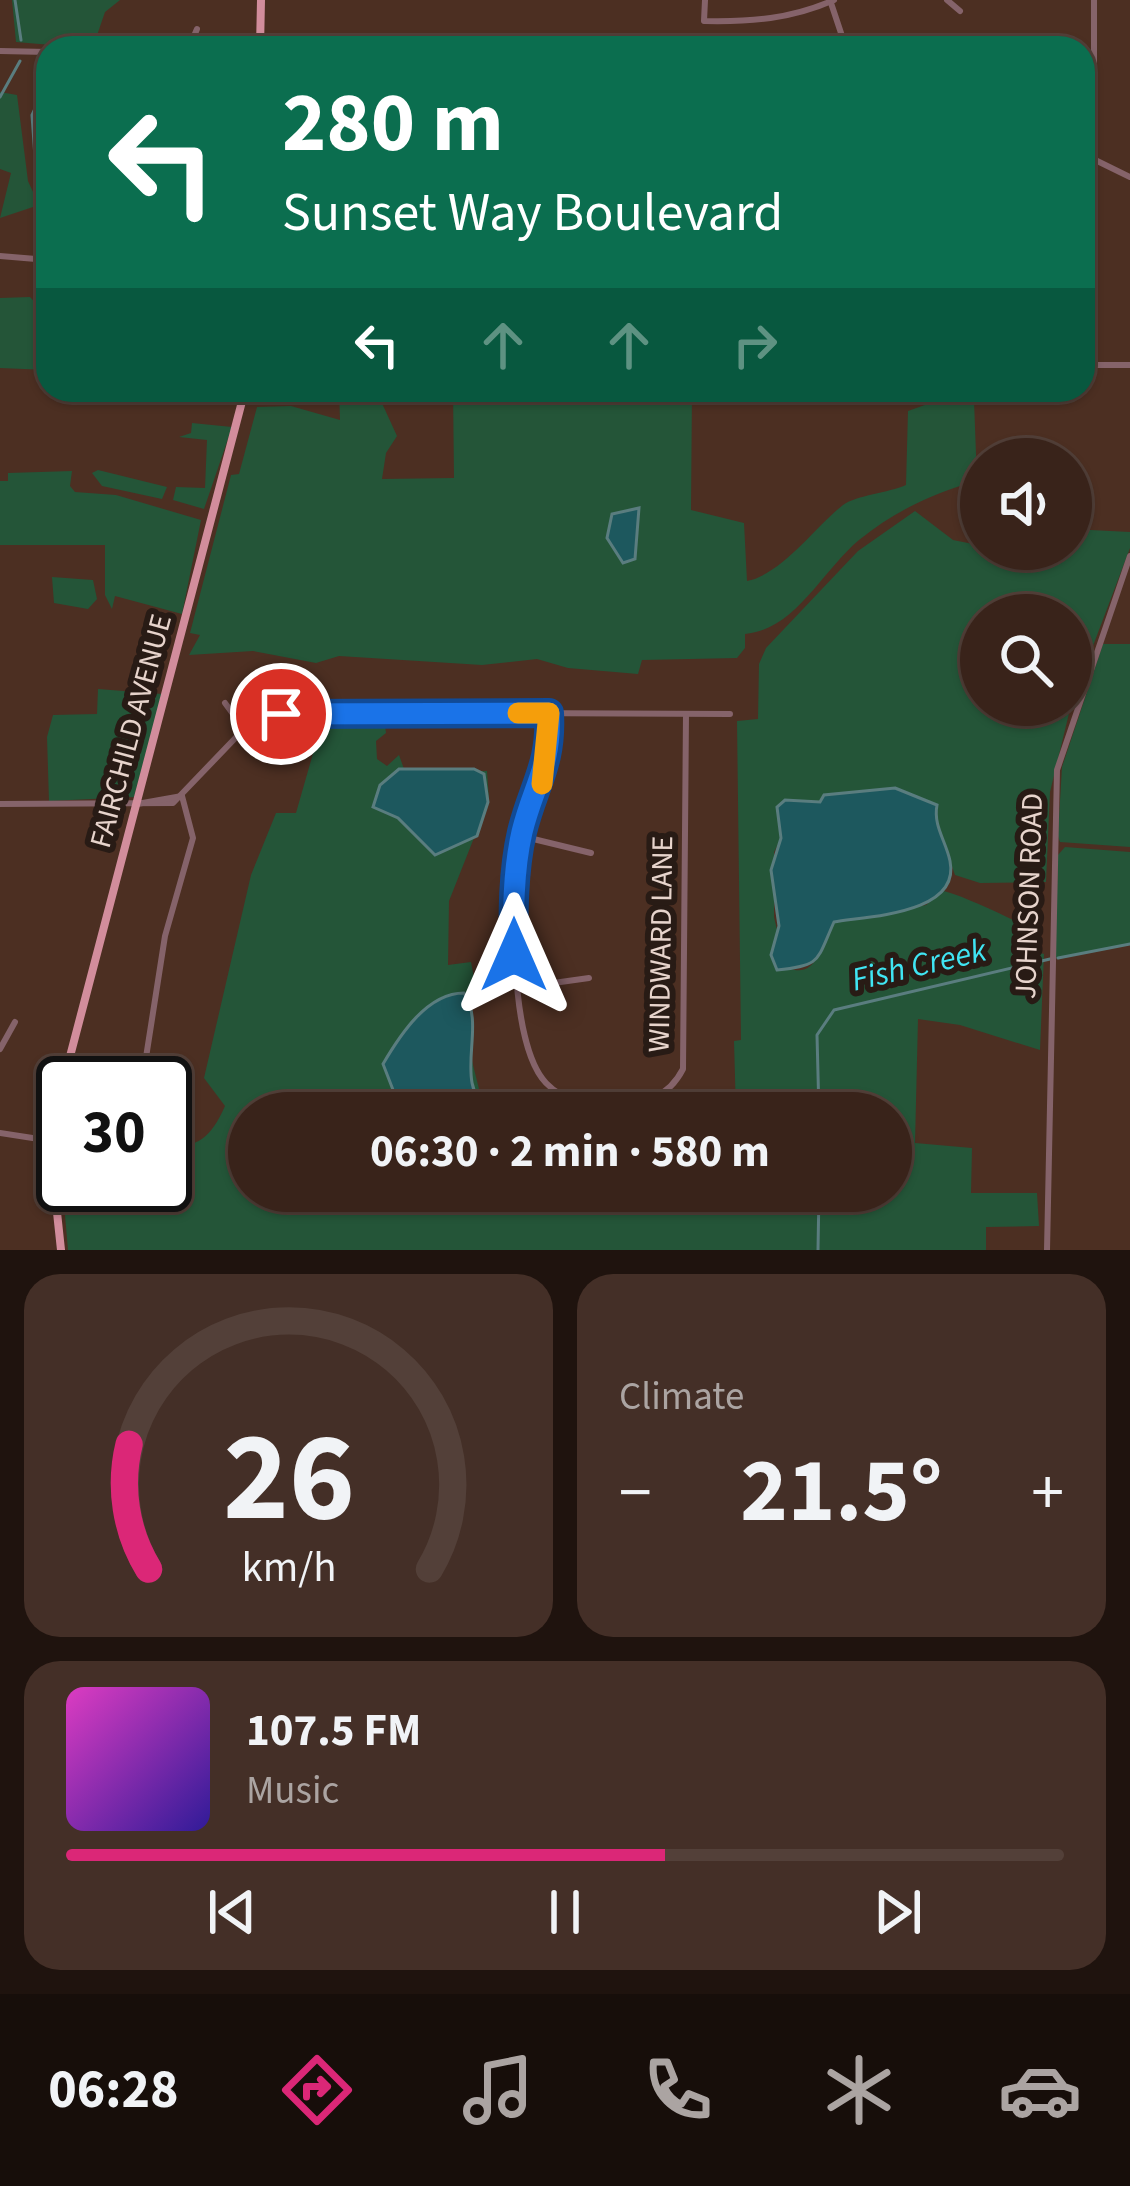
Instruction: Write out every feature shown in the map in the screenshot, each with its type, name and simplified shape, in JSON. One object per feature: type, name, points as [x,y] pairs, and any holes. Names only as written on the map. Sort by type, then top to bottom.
[{"type":"main road","points":[[260,36],[261,0]]},
{"type":"main road","name":"FAIRCHILD AVENUE","points":[[70,1056],[241,402]]},
{"type":"main road","name":"FAIRCHILD AVENUE","points":[[58,1212],[61,1250]]},
{"type":"street","points":[[705,0],[704,21],[770,20],[831,1],[842,36]]},
{"type":"street","points":[[947,0],[960,11]]},
{"type":"street","points":[[1094,0],[1094,36]]},
{"type":"street","points":[[194,36],[197,29]]},
{"type":"street","points":[[0,52],[36,52]]},
{"type":"street","points":[[1095,161],[1130,177]]},
{"type":"street","points":[[0,256],[36,259]]},
{"type":"street","points":[[1095,365],[1130,365]]},
{"type":"street","name":"JOHNSON ROAD","points":[[1047,1250],[1057,770],[1130,556]]},
{"type":"street","points":[[225,703],[244,729]]},
{"type":"street","points":[[0,804],[137,804],[182,796],[244,729],[294,712],[730,714]]},
{"type":"street","name":"WINDWARD LANE","points":[[549,713],[548,766],[521,836],[514,916],[518,988],[536,1066],[560,1092]]},
{"type":"street","name":"WINDWARD LANE","points":[[666,1092],[681,1073],[686,1053],[686,714]]},
{"type":"street","points":[[146,1056],[165,936],[193,838],[182,796]]},
{"type":"street","points":[[521,836],[590,853]]},
{"type":"street","points":[[518,988],[589,978]]},
{"type":"street","points":[[0,1049],[15,1022]]},
{"type":"street","points":[[0,1133],[36,1139]]},
{"type":"green space","points":[[12,0],[120,0],[105,12],[97,36],[36,36],[36,44],[16,42]]},
{"type":"green space","points":[[0,92],[17,95],[28,181],[36,206],[0,218],[11,173],[0,169]]},
{"type":"green space","points":[[30,297],[36,303],[36,370],[0,368],[0,298]]},
{"type":"green space","points":[[339,402],[381,402],[397,436],[386,453],[382,479],[454,478],[453,402],[692,402],[691,510],[744,523],[747,581],[785,560],[843,505],[906,485],[908,411],[933,402],[974,402],[975,438],[960,438],[960,486],[915,504],[859,540],[793,611],[763,630],[745,634],[745,648],[737,658],[642,660],[638,674],[568,668],[537,659],[482,665],[339,656],[316,663],[253,651],[189,655],[200,635],[190,633],[231,475],[239,474],[257,407],[291,406],[340,420]]},
{"type":"green space","points":[[192,423],[232,427],[204,509],[173,500],[176,487],[205,488],[207,440],[179,437],[191,433]]},
{"type":"green space","points":[[98,470],[167,487],[162,499],[102,486],[92,473]]},
{"type":"green space","points":[[72,471],[70,486],[75,492],[116,495],[201,520],[182,614],[115,596],[112,609],[105,595],[105,545],[0,545],[0,481],[8,481],[8,473]]},
{"type":"green space","points":[[915,511],[960,541],[960,570],[1092,570],[1092,530],[1130,532],[1130,548],[1092,648],[1092,594],[960,594],[960,726],[1066,726],[1050,792],[1046,882],[980,883],[955,875],[935,818],[937,805],[895,788],[820,802],[785,800],[777,807],[781,838],[774,852],[774,917],[779,938],[772,956],[785,966],[796,970],[812,965],[834,922],[926,905],[943,891],[1025,927],[1023,948],[1044,954],[1040,1050],[960,1025],[918,1019],[915,1143],[972,1148],[971,1193],[1037,1193],[1039,1226],[986,1227],[986,1250],[68,1250],[65,1212],[192,1212],[192,1143],[214,1126],[225,1106],[204,1078],[251,875],[276,813],[296,813],[322,722],[385,725],[386,733],[376,741],[377,759],[387,766],[399,755],[404,769],[395,773],[487,771],[489,800],[449,901],[448,965],[471,962],[477,994],[471,995],[469,1049],[480,1092],[228,1092],[228,1212],[912,1212],[912,1092],[735,1092],[734,1041],[741,1040],[737,721],[758,719],[759,664],[766,648],[858,551]]},
{"type":"green space","points":[[52,577],[93,580],[97,599],[88,609],[54,603]]},
{"type":"green space","points":[[1103,644],[1130,644],[1130,847],[1060,842],[1058,836],[1062,767],[1076,726],[1092,726],[1092,677]]},
{"type":"green space","points":[[98,689],[162,694],[134,797],[49,801],[47,737],[53,715],[97,714]]},
{"type":"green space","points":[[1065,847],[1130,852],[1130,944],[1055,958],[1058,855]]},
{"type":"water","points":[[36,106],[36,172],[32,115]]},
{"type":"water","points":[[639,508],[635,559],[623,563],[607,538],[612,514]]},
{"type":"water","points":[[399,769],[474,769],[484,774],[488,802],[477,836],[435,855],[398,818],[373,807],[380,785]]},
{"type":"water","points":[[895,788],[937,805],[950,879],[941,892],[909,909],[834,922],[816,959],[777,970],[771,955],[779,926],[771,870],[781,838],[777,807],[785,800],[820,802],[824,795]]},
{"type":"water","points":[[464,993],[470,1007],[475,1092],[394,1092],[383,1064],[406,1029],[427,1008]]},
{"type":"waterway","points":[[15,0],[21,40]]},
{"type":"waterway","points":[[0,97],[20,61]]},
{"type":"waterway","name":"Fish Creek","points":[[1058,958],[1130,944]]},
{"type":"waterway","name":"Fish Creek","points":[[818,1092],[817,1035],[834,1010],[1050,959]]},
{"type":"waterway","name":"Fish Creek","points":[[818,1250],[819,1212]]},
{"type":"slow traffic","points":[[518,713],[549,713],[548,766],[542,784]]},
{"type":"route","points":[[281,714],[549,713],[548,766],[523,828],[518,859],[514,955]]}]
